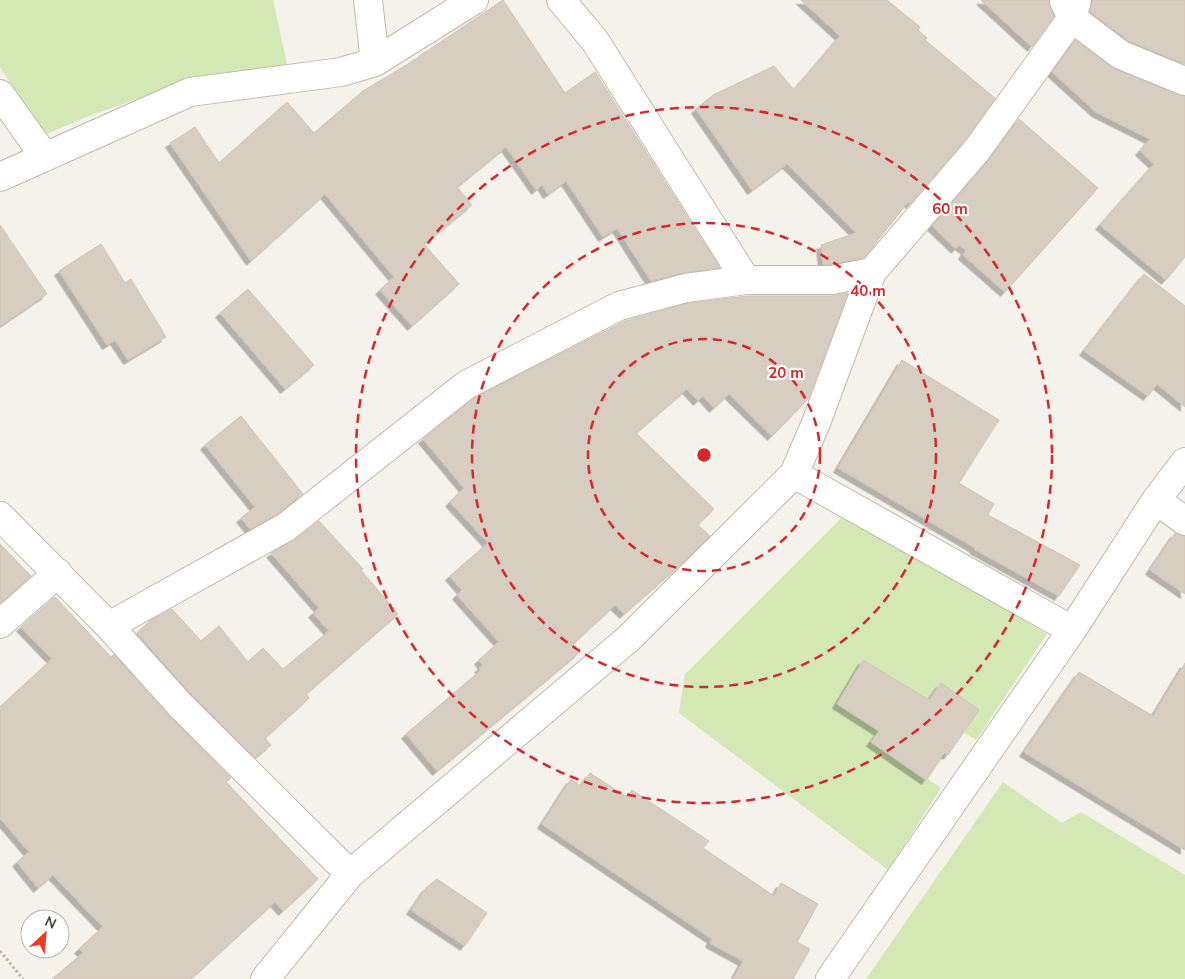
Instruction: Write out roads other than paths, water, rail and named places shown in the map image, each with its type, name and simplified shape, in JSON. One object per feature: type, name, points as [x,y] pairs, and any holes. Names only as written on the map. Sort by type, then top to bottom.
[{"type":"street","points":[[368,0],[375,62]]},
{"type":"street","points":[[0,177],[190,92],[341,72],[375,62],[474,0]]},
{"type":"street","points":[[561,0],[594,41],[746,280]]},
{"type":"street","points":[[265,979],[350,874],[628,639],[794,474],[816,423],[872,272],[977,150],[1071,6],[1121,55],[1185,81]]},
{"type":"street","points":[[0,94],[45,157]]},
{"type":"street","points":[[108,626],[286,527],[466,385],[619,306],[686,288],[746,280],[832,280],[872,272]]},
{"type":"street","points":[[830,979],[1072,630],[1156,500],[1185,462]]},
{"type":"street","points":[[794,474],[1072,630]]},
{"type":"street","points":[[1156,500],[1185,521]]},
{"type":"street","points":[[0,516],[108,626],[180,705],[350,874]]},
{"type":"street","points":[[0,624],[58,574]]}]
